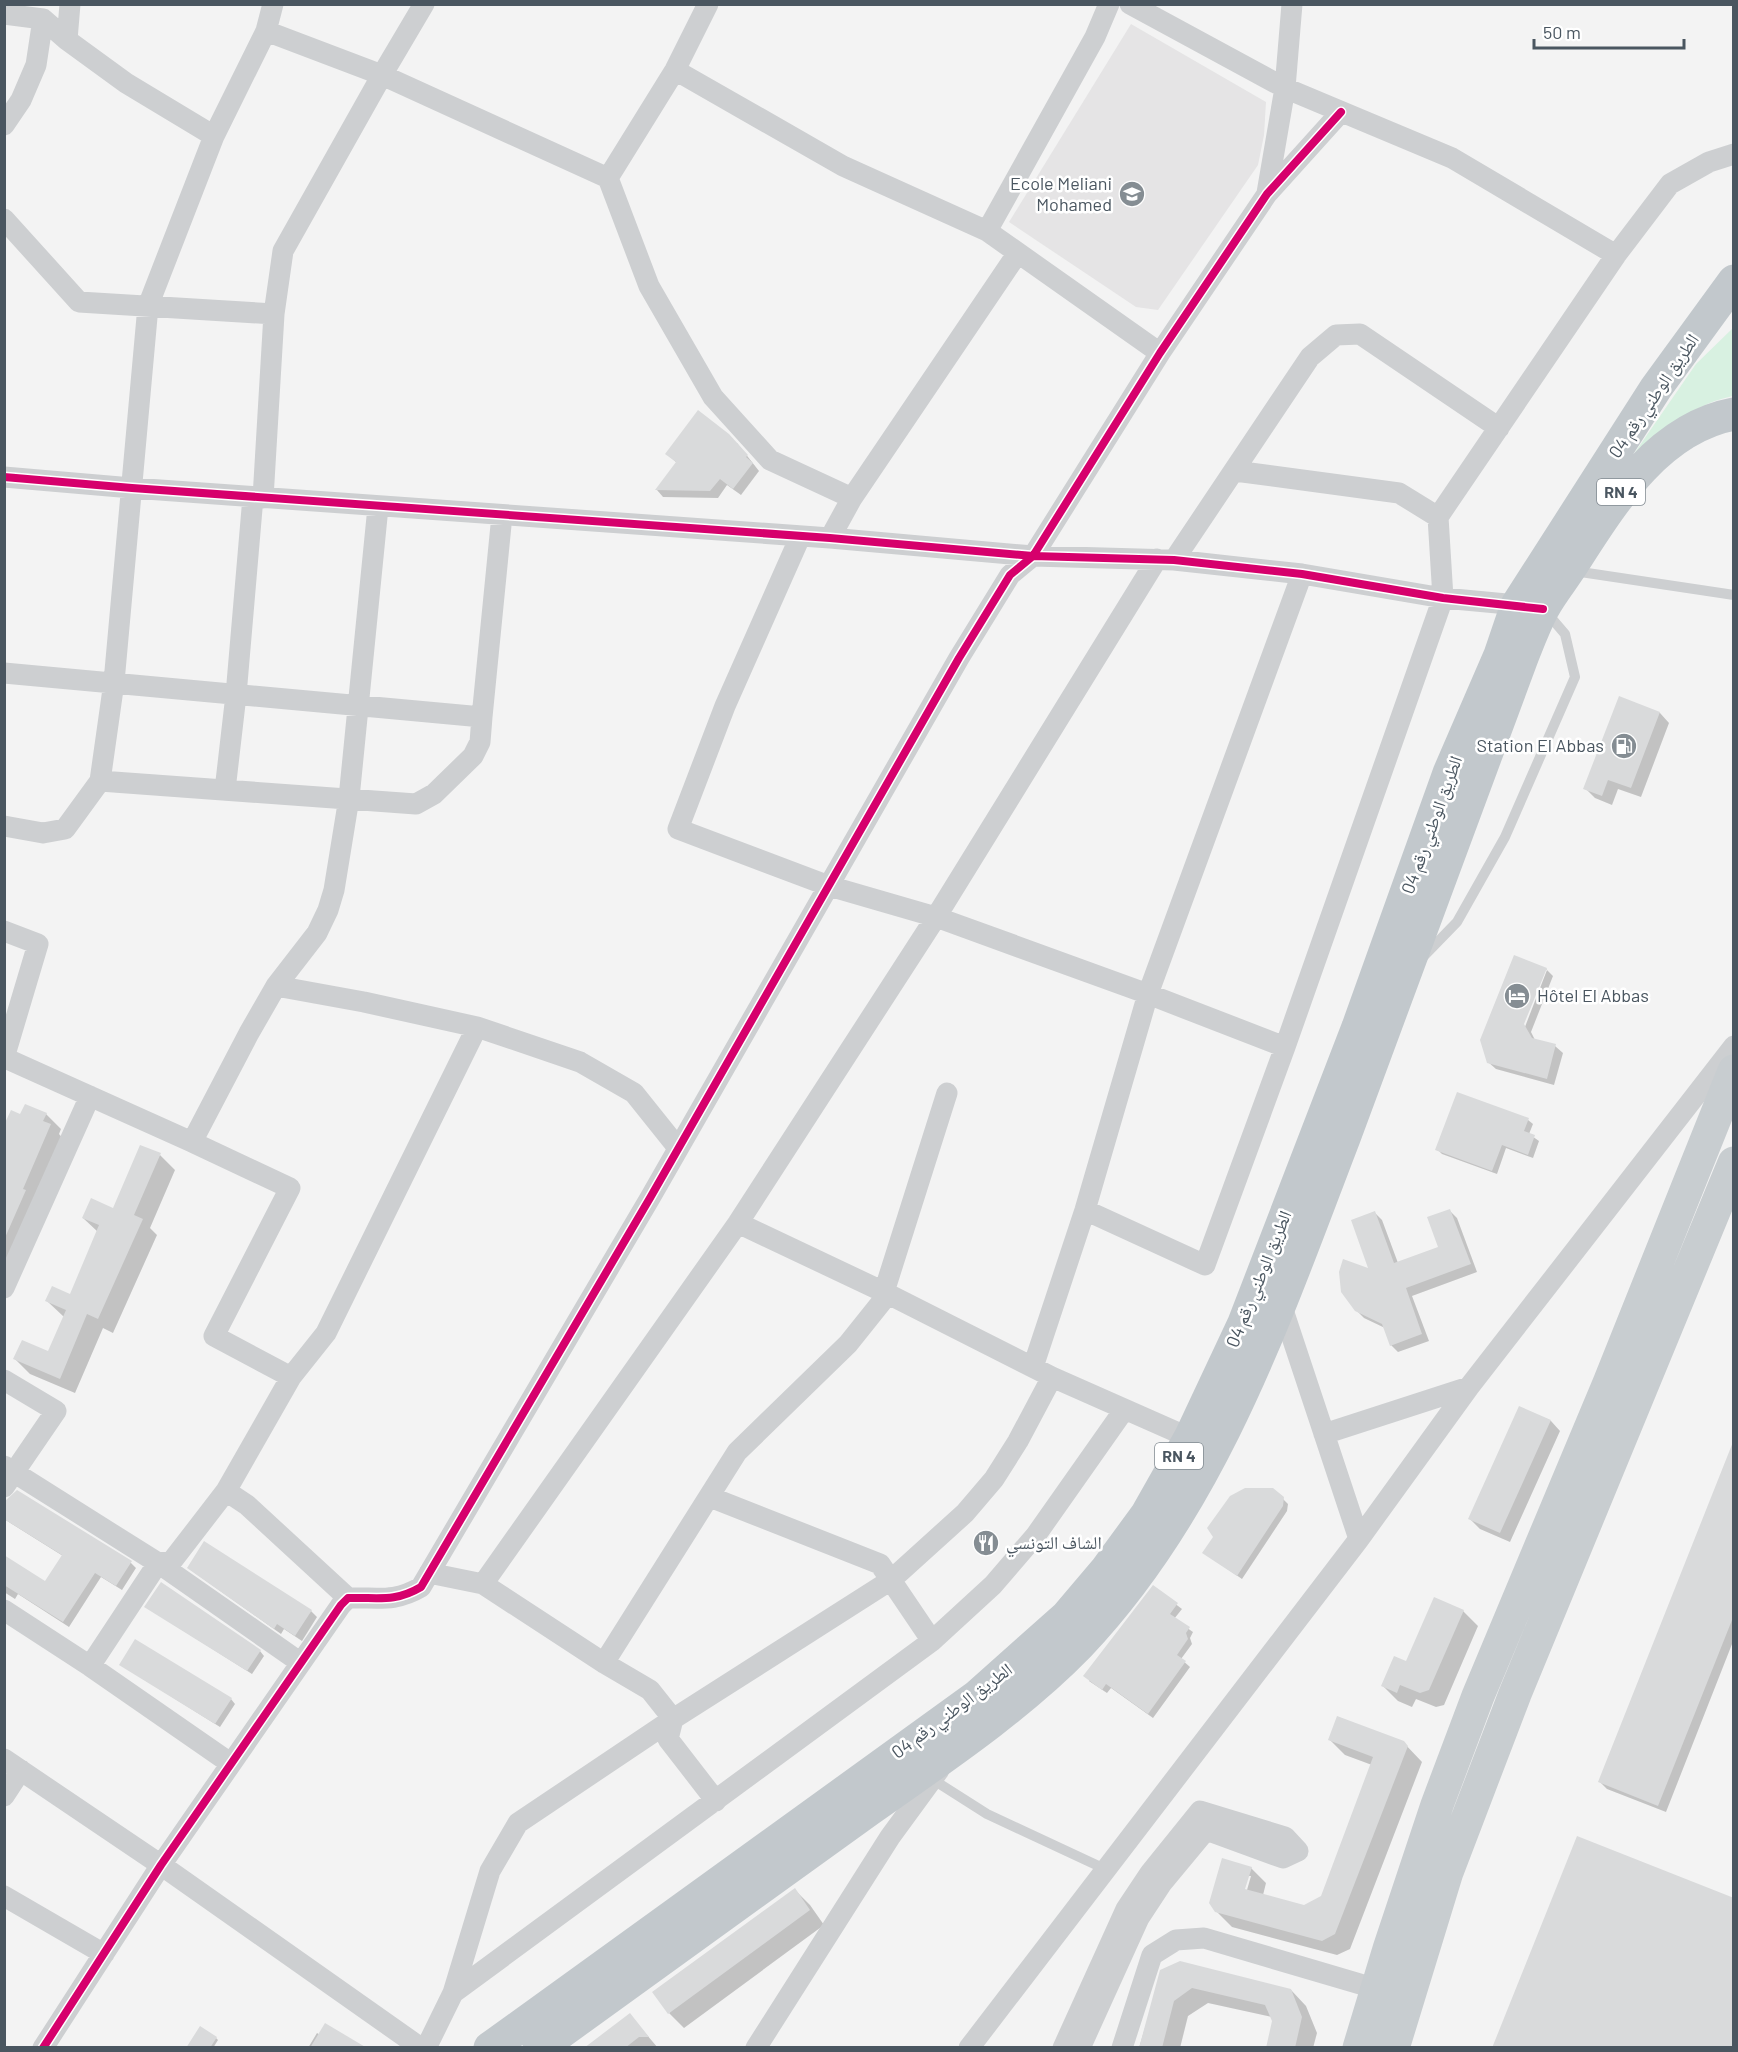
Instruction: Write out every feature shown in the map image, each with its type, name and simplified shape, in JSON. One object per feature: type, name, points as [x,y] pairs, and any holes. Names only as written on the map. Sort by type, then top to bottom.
[{"type":"highway","name":"الطريق الوطني رقم 04","points":[[490,2048],[976,1697],[1067,1616],[1106,1570],[1147,1514],[1190,1438],[1244,1323],[1358,1027],[1449,773],[1500,655],[1656,388],[1734,281]]},
{"type":"highway","name":"RN 4","points":[[1656,388],[1725,317],[1734,312]]},
{"type":"highway","name":"الطريق الوطني رقم 04","points":[[539,2048],[955,1748],[1034,1687],[1079,1644],[1161,1542],[1197,1483],[1234,1409],[1281,1304],[1522,655],[1530,607],[1569,571],[1611,504],[1649,460],[1684,432],[1734,414]]},
{"type":"main road","points":[[1359,2048],[1437,1805],[1478,1696],[1610,1383],[1734,1071]]},
{"type":"main road","points":[[1393,2048],[1447,1872],[1515,1694],[1734,1163]]},
{"type":"street","points":[[67,40],[70,4]]},
{"type":"street","points":[[4,826],[43,832],[64,829],[100,780],[114,682],[148,306],[214,136],[266,31],[273,4]]},
{"type":"street","points":[[225,790],[258,497],[274,314],[283,251],[424,4]]},
{"type":"street","points":[[608,178],[675,70],[708,4]]},
{"type":"street","points":[[987,231],[1095,37],[1109,4]]},
{"type":"street","points":[[1130,4],[1284,88],[1452,158],[1616,255]]},
{"type":"street","points":[[1267,194],[1284,88],[1292,4]]},
{"type":"street","points":[[4,14],[43,19],[67,40],[126,83],[214,136]]},
{"type":"street","points":[[4,125],[21,100],[36,65],[43,19]]},
{"type":"street","points":[[266,31],[382,75],[608,178],[649,286],[713,397],[770,460],[852,498]]},
{"type":"street","points":[[675,70],[843,166],[987,231],[1160,353]]},
{"type":"street","points":[[226,1491],[247,1505],[348,1598],[392,1599],[421,1587],[678,1148],[959,658],[1010,575],[1033,556],[1160,353],[1267,194],[1341,112]]},
{"type":"street","points":[[1085,1210],[1205,1265],[1285,1047],[1443,598],[1437,518],[1616,255],[1670,184],[1709,162],[1734,154]]},
{"type":"street","points":[[4,219],[79,302],[274,314]]},
{"type":"street","points":[[830,538],[852,498],[1017,254]]},
{"type":"street","points":[[483,1584],[738,1223],[1165,560],[1235,471],[1310,357],[1336,335],[1360,334],[1500,428]]},
{"type":"street","points":[[1235,471],[1399,493],[1437,518]]},
{"type":"street","points":[[4,477],[378,507],[830,538],[1033,556],[1165,560],[1302,574],[1443,598],[1530,607]]},
{"type":"street","points":[[192,1142],[276,986],[317,933],[334,890],[349,798],[378,507]]},
{"type":"street","points":[[100,780],[416,804],[434,794],[473,756],[480,742],[502,515]]},
{"type":"street","points":[[800,537],[724,706],[678,829],[829,886],[936,917],[1148,994],[1285,1047]]},
{"type":"street","points":[[1033,1367],[1085,1210],[1148,994],[1302,574]]},
{"type":"street","points":[[4,673],[482,717]]},
{"type":"street","points":[[4,931],[38,944],[5,1058],[290,1188],[214,1336],[291,1377]]},
{"type":"street","points":[[276,986],[364,1002],[477,1027],[580,1062],[634,1093],[678,1148]]},
{"type":"street","points":[[90,1666],[158,1563],[172,1561],[226,1491],[291,1377],[326,1334],[477,1027]]},
{"type":"street","points":[[969,2048],[1359,1539],[1469,1387],[1734,1046]]},
{"type":"street","points":[[604,1663],[737,1452],[848,1344],[886,1293],[947,1093]]},
{"type":"street","points":[[4,1288],[90,1096]]},
{"type":"street","points":[[738,1223],[886,1293],[1052,1377],[1190,1438]]},
{"type":"street","points":[[1281,1304],[1359,1539]]},
{"type":"street","points":[[426,2048],[453,1993],[490,1871],[518,1823],[673,1719],[891,1580],[965,1513],[994,1479],[1018,1441],[1052,1377]]},
{"type":"street","points":[[4,1380],[56,1411],[8,1475],[158,1563],[301,1663]]},
{"type":"street","points":[[1324,1434],[1469,1387]]},
{"type":"street","points":[[453,1993],[716,1802],[932,1641],[993,1585],[1036,1535],[1124,1410]]},
{"type":"street","points":[[710,1497],[880,1564],[932,1641]]},
{"type":"street","points":[[429,1573],[483,1584],[604,1663],[650,1690],[673,1719]]},
{"type":"street","points":[[44,2048],[161,1865],[230,1763],[348,1598]]},
{"type":"street","points":[[4,1610],[90,1666],[230,1763]]},
{"type":"street","points":[[673,1719],[668,1739],[716,1802]]},
{"type":"street","points":[[756,2048],[890,1837],[955,1748]]},
{"type":"street","points":[[4,1796],[13,1764],[421,2048]]},
{"type":"street","points":[[1063,2048],[1126,1909],[1150,1873],[1200,1811],[1284,1837],[1298,1851],[1283,1858],[1206,1830],[1162,1883],[1138,1918],[1080,2048]]},
{"type":"street","points":[[4,1896],[104,1954]]},
{"type":"street","points":[[1122,2048],[1152,1954],[1176,1940],[1204,1938],[1377,1989]]},
{"type":"lane","points":[[1569,571],[1734,595]]},
{"type":"lane","points":[[1404,977],[1457,922],[1505,837],[1575,677],[1564,634],[1530,607]]},
{"type":"lane","points":[[932,1779],[987,1814],[1105,1869]]},
{"type":"shaded area","name":"Ecole Meliani Mohamed","points":[[1131,24],[1266,102],[1264,135],[1258,165],[1158,310],[1136,307],[1009,222]]},
{"type":"green space","points":[[1733,328],[1733,396],[1716,401],[1685,416],[1658,437],[1620,474],[1696,364]]},
{"type":"building","points":[[698,410],[729,434],[753,463],[733,489],[720,479],[710,491],[655,490],[676,462],[665,454]]},
{"type":"building","name":"Station El Abbas","points":[[1619,696],[1660,712],[1631,788],[1608,780],[1602,796],[1583,789]]},
{"type":"building","name":"Hôtel El Abbas","points":[[1514,955],[1547,968],[1524,1024],[1532,1038],[1556,1044],[1547,1079],[1487,1063],[1480,1040]]},
{"type":"building","points":[[1457,1092],[1529,1118],[1524,1131],[1535,1135],[1528,1155],[1502,1145],[1492,1171],[1435,1150]]},
{"type":"building","points":[[25,1104],[47,1113],[43,1121],[51,1124],[4,1240],[4,1125],[11,1110],[20,1114]]},
{"type":"building","points":[[140,1145],[161,1153],[134,1215],[143,1219],[98,1319],[87,1314],[60,1379],[13,1359],[22,1340],[48,1351],[66,1310],[45,1301],[52,1286],[70,1294],[99,1225],[82,1218],[91,1198],[113,1208]]},
{"type":"building","points":[[1450,1209],[1471,1264],[1406,1288],[1422,1334],[1390,1346],[1382,1324],[1355,1311],[1341,1292],[1339,1272],[1343,1259],[1368,1268],[1351,1220],[1375,1211],[1394,1263],[1438,1247],[1427,1217]]},
{"type":"building","points":[[1519,1406],[1551,1420],[1500,1533],[1468,1519]]},
{"type":"building","points":[[1733,1442],[1734,1615],[1658,1806],[1598,1782]]},
{"type":"building","points":[[1245,1488],[1273,1488],[1284,1497],[1283,1506],[1237,1576],[1202,1553],[1213,1537],[1207,1528],[1230,1496]]},
{"type":"building","points":[[17,1490],[132,1561],[116,1586],[95,1573],[63,1622],[4,1585],[4,1555],[45,1581],[62,1555],[4,1519],[4,1502]]},
{"type":"building","points":[[204,1541],[312,1610],[295,1636],[277,1624],[274,1629],[187,1568]]},
{"type":"building","points":[[161,1582],[261,1650],[247,1671],[144,1607]]},
{"type":"building","points":[[1153,1585],[1178,1603],[1170,1614],[1190,1627],[1186,1633],[1188,1639],[1177,1655],[1186,1661],[1148,1714],[1106,1684],[1102,1690],[1083,1676]]},
{"type":"building","points":[[1434,1597],[1464,1610],[1429,1690],[1420,1693],[1400,1685],[1397,1693],[1381,1686],[1394,1656],[1406,1661]]},
{"type":"building","points":[[135,1639],[232,1698],[215,1724],[119,1665]]},
{"type":"building","points":[[1337,1716],[1404,1741],[1408,1746],[1335,1934],[1322,1941],[1215,1912],[1209,1903],[1222,1858],[1252,1867],[1245,1889],[1304,1905],[1321,1896],[1373,1757],[1328,1740]]},
{"type":"building","points":[[1577,1836],[1734,1898],[1734,2048],[1492,2048]]},
{"type":"building","points":[[795,1888],[810,1910],[668,2014],[652,1992]]},
{"type":"building","points":[[1180,1961],[1291,1989],[1302,2017],[1295,2048],[1266,2048],[1272,2021],[1265,2005],[1192,1988],[1174,2001],[1162,2048],[1139,2048],[1160,1970]]},
{"type":"building","points":[[630,2013],[649,2037],[639,2037],[625,2048],[584,2048]]},
{"type":"building","points":[[325,2023],[367,2048],[310,2048]]},
{"type":"building","points":[[200,2026],[217,2037],[210,2048],[186,2048]]},
{"type":"cycle path","points":[[43,2048],[161,1865],[341,1605],[348,1598],[394,1597],[421,1587],[650,1198],[959,658],[1010,575],[1033,556],[1160,353],[1267,194],[1341,112]]},
{"type":"cycle path","points":[[4,477],[830,538],[1033,556],[1174,560],[1302,574],[1443,598],[1543,609]]},
{"type":"place","name":"Ecole Meliani Mohamed","points":[[1132,194]]},
{"type":"place","name":"Station El Abbas","points":[[1624,746]]},
{"type":"place","name":"Hôtel El Abbas","points":[[1517,996]]},
{"type":"place","name":"الشاف التونسي","points":[[986,1543]]}]
